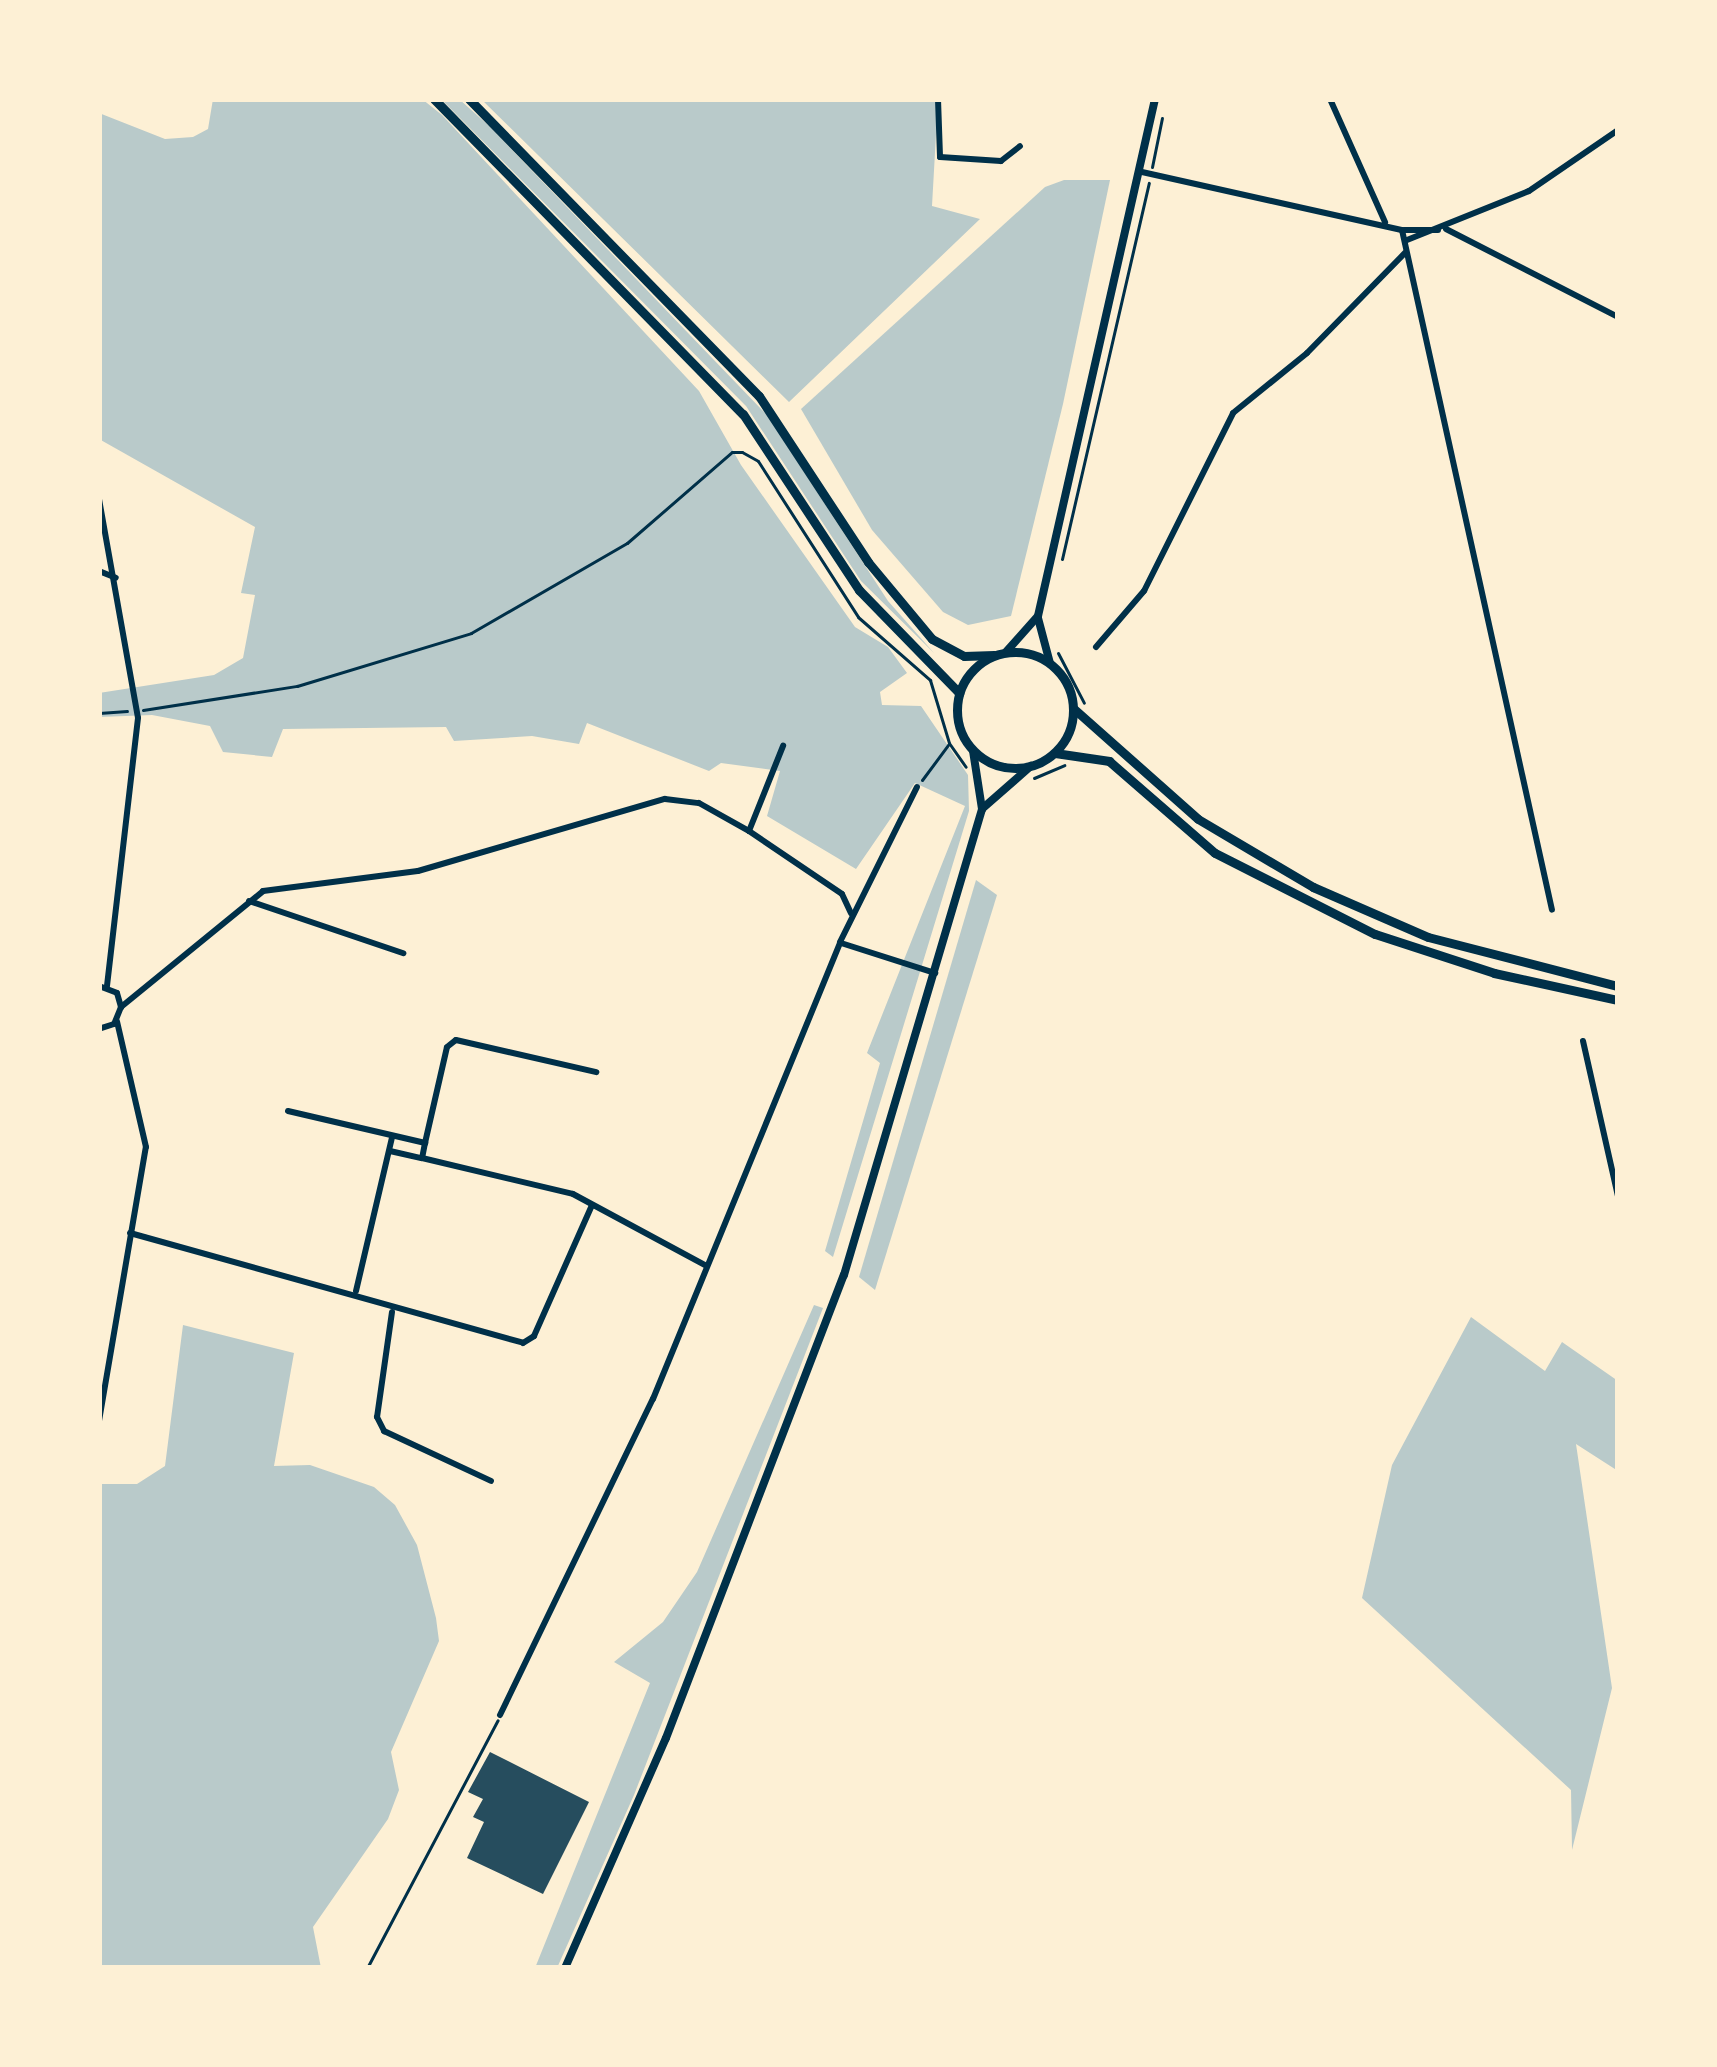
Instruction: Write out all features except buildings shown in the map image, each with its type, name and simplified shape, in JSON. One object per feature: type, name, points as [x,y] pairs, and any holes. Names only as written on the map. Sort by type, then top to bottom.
[{"type":"highway","points":[[434,99],[743,414],[859,590],[958,693]]},
{"type":"highway","points":[[469,99],[759,396],[868,562],[932,639],[964,656],[1006,652],[1050,663],[1073,708],[1198,819],[1313,886],[1428,937],[1618,986]]},
{"type":"highway","points":[[994,655],[958,693],[958,726],[973,751],[997,765],[1031,766],[1054,753],[1109,760],[1214,853],[1375,934],[1494,973],[1618,1000]]},
{"type":"highway","points":[[1054,753],[1073,708]]},
{"type":"main road","points":[[1006,652],[1038,616],[1146,172],[1155,99]]},
{"type":"main road","points":[[1038,616],[1050,663]]},
{"type":"main road","points":[[565,1968],[666,1738],[844,1275],[982,809],[982,781],[973,751]]},
{"type":"main road","points":[[982,809],[1031,766]]},
{"type":"street","points":[[938,99],[940,157],[1001,161],[1020,146]]},
{"type":"street","points":[[1330,99],[1385,222]]},
{"type":"street","points":[[1407,240],[1444,230],[1529,191],[1618,130]]},
{"type":"street","points":[[1146,172],[1385,222],[1402,230],[1444,230],[1618,316]]},
{"type":"street","points":[[1402,230],[1552,910]]},
{"type":"street","points":[[1096,647],[1144,591],[1233,413],[1307,353],[1405,253]]},
{"type":"street","points":[[99,499],[137,684],[138,718],[103,986],[121,1007]]},
{"type":"street","points":[[99,572],[116,578]]},
{"type":"street","points":[[749,831],[784,746]]},
{"type":"street","points":[[500,1715],[653,1399],[840,942],[917,787]]},
{"type":"street","points":[[99,1420],[146,1147],[117,1021],[121,1007],[249,901],[311,879],[418,871],[664,799],[699,803],[749,831],[842,895],[851,917]]},
{"type":"street","points":[[249,901],[403,953]]},
{"type":"street","points":[[840,942],[935,973]]},
{"type":"street","points":[[99,1029],[117,1021]]},
{"type":"street","points":[[422,1158],[447,1047],[456,1040],[596,1072]]},
{"type":"street","points":[[1583,1041],[1618,1196]]},
{"type":"street","points":[[288,1111],[425,1143]]},
{"type":"street","points":[[356,1291],[393,1136]]},
{"type":"street","points":[[390,1151],[592,1205],[705,1265]]},
{"type":"street","points":[[130,1233],[356,1291],[368,1305],[392,1312],[529,1341],[592,1205]]},
{"type":"street","points":[[392,1312],[377,1417],[384,1431],[491,1481]]},
{"type":"path","points":[[1059,572],[1165,99]]},
{"type":"path","points":[[99,713],[297,686],[471,633],[627,543],[731,452],[758,461],[858,617],[930,680],[949,743],[982,781]]},
{"type":"path","points":[[1052,645],[1093,713]]},
{"type":"path","points":[[917,787],[949,743]]},
{"type":"path","points":[[1024,782],[1066,764]]},
{"type":"path","points":[[367,1968],[500,1715]]},
{"type":"shaded area","points":[[213,99],[422,99],[442,115],[699,391],[741,465],[855,627],[888,647],[907,673],[880,692],[882,705],[921,706],[968,775],[969,811],[833,1257],[825,1251],[880,1063],[867,1053],[965,806],[915,783],[856,869],[767,816],[780,771],[721,763],[709,771],[587,723],[579,744],[532,736],[454,741],[446,727],[283,729],[272,757],[223,752],[210,726],[152,715],[99,717],[99,693],[214,675],[243,658],[255,595],[241,593],[255,527],[99,439],[99,113],[165,139],[193,137],[208,129]]},
{"type":"shaded area","points":[[441,99],[459,99],[488,125],[767,415],[888,601],[934,653],[861,581],[746,406]]},
{"type":"shaded area","points":[[481,99],[938,99],[932,206],[980,219],[789,402]]},
{"type":"shaded area","points":[[1064,180],[1110,180],[1063,404],[1011,616],[968,625],[943,612],[872,530],[801,409],[1045,187]]},
{"type":"shaded area","points":[[976,880],[997,895],[875,1290],[859,1277]]},
{"type":"shaded area","points":[[814,1305],[823,1308],[634,1795],[557,1968],[535,1968],[650,1683],[614,1662],[663,1622],[697,1572]]},
{"type":"shaded area","points":[[1471,1317],[1545,1371],[1562,1342],[1618,1381],[1618,1471],[1576,1444],[1612,1688],[1572,1850],[1571,1790],[1362,1598],[1392,1465]]},
{"type":"shaded area","points":[[183,1325],[294,1353],[274,1466],[310,1465],[374,1487],[395,1505],[417,1545],[436,1618],[439,1641],[391,1752],[399,1790],[388,1819],[313,1927],[321,1968],[99,1968],[99,1484],[137,1484],[165,1466]]}]
